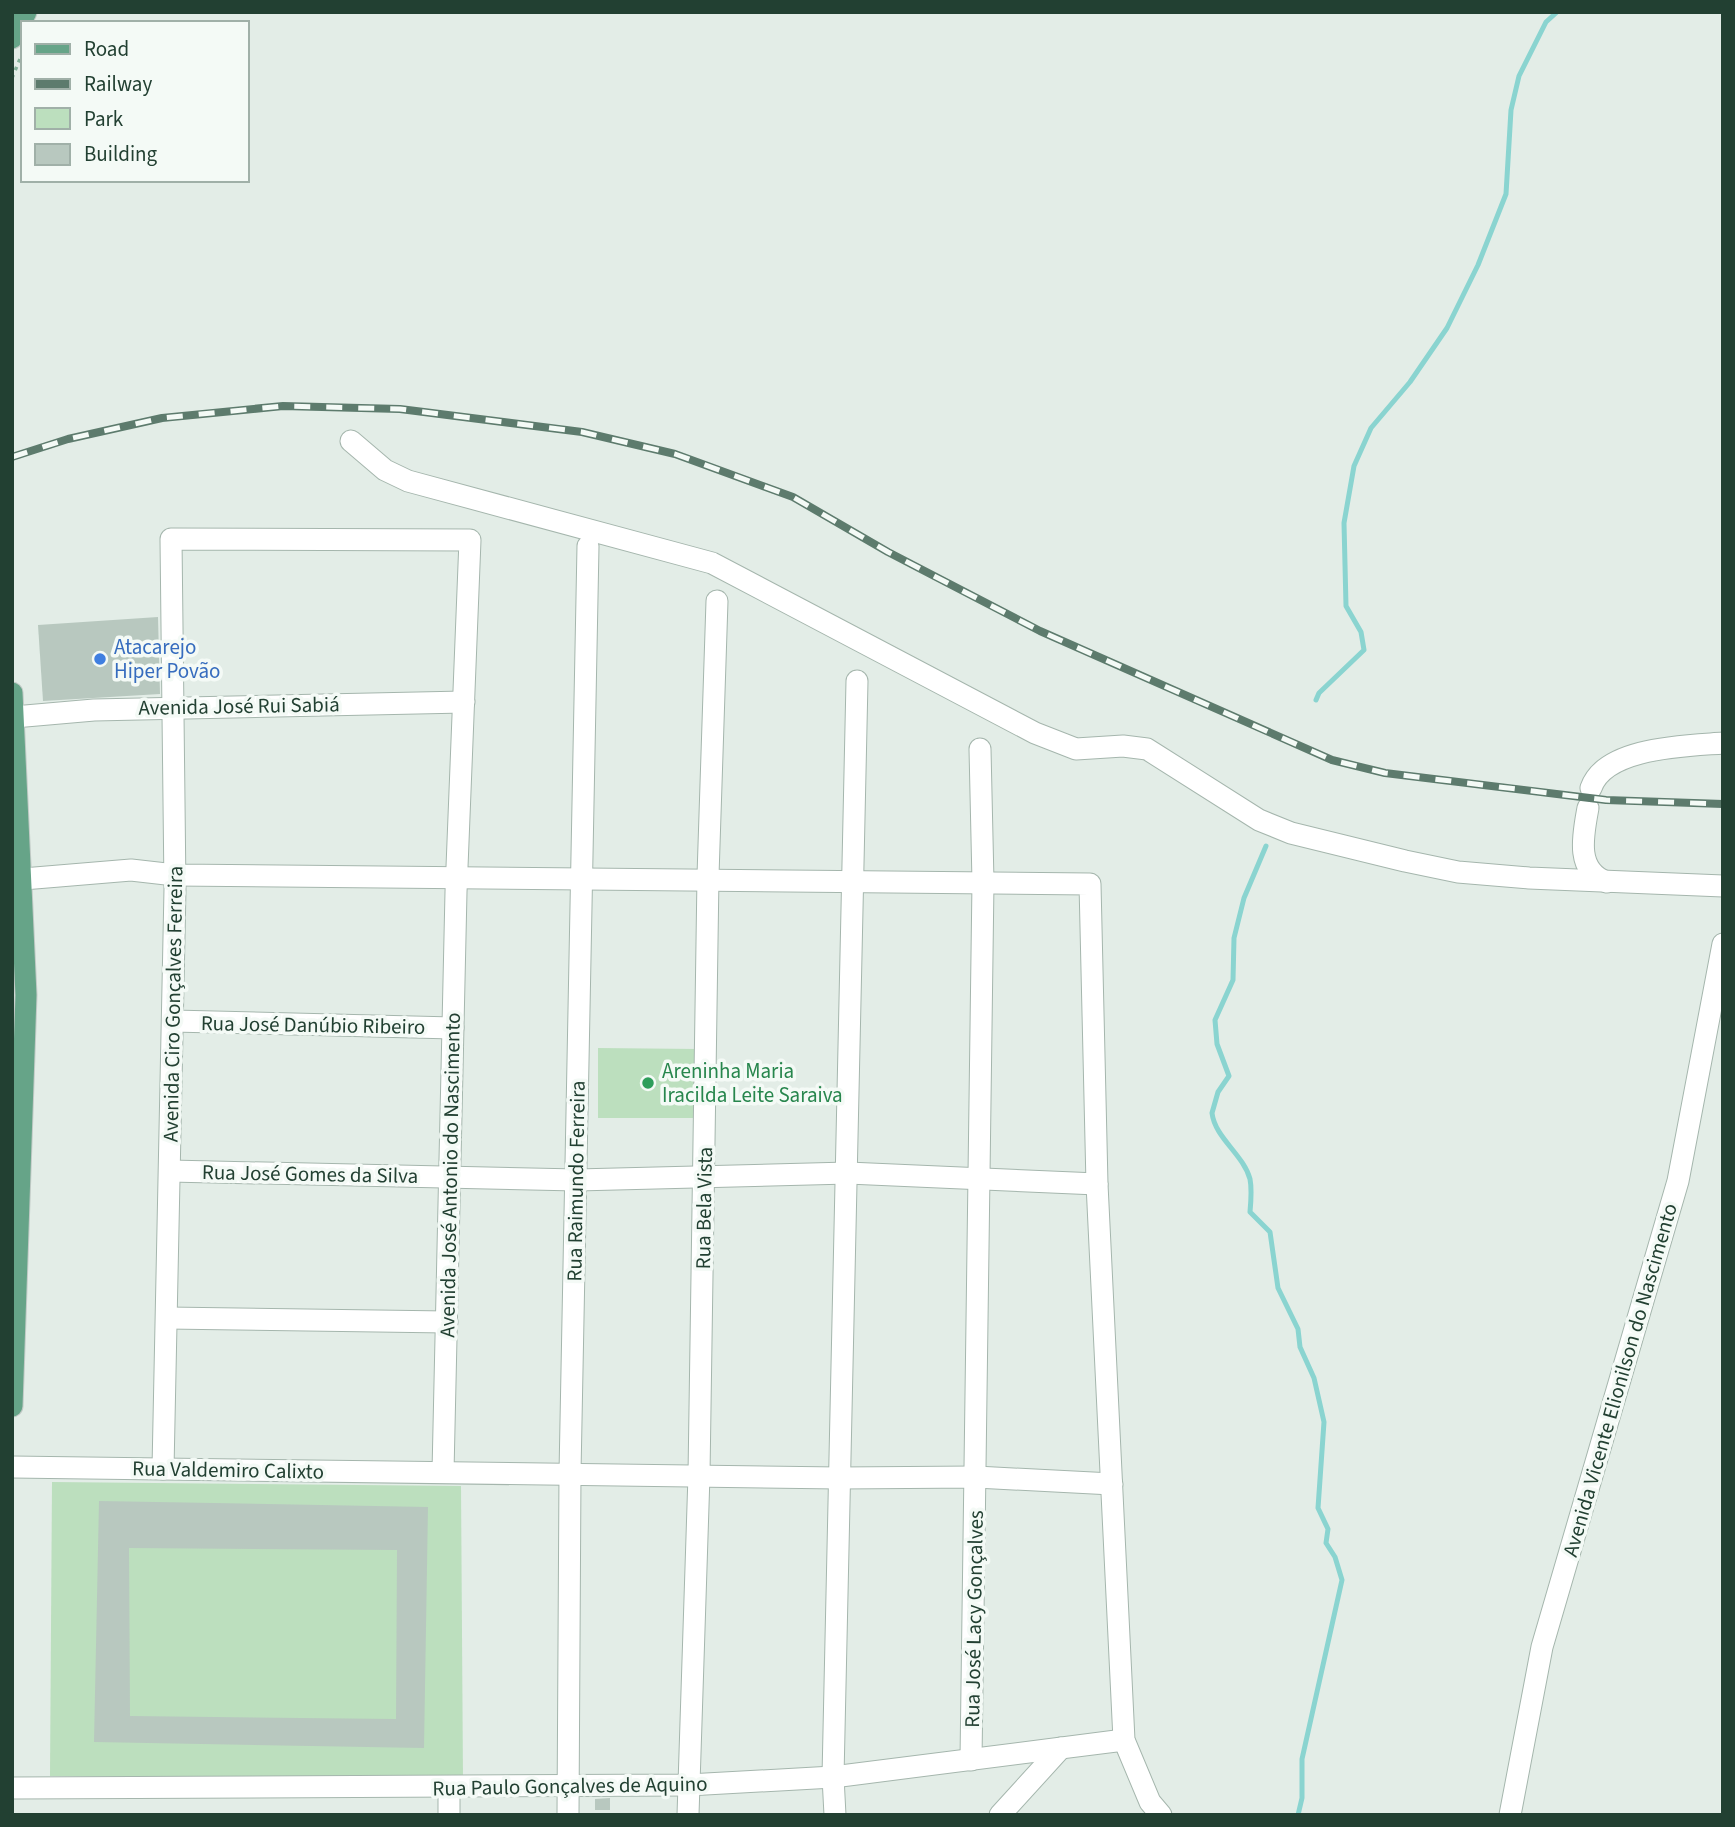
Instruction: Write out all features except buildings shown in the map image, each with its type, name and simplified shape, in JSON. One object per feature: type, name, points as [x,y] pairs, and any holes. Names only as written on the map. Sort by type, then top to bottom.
[{"type":"main road","points":[[12,38],[21,21]]},
{"type":"main road","points":[[12,693],[23,879],[25,1022],[12,1406]]},
{"type":"street","points":[[351,441],[385,470],[408,481],[712,563],[1035,733],[1076,748],[1123,746],[1147,749],[1259,820],[1291,833],[1458,872],[1623,883],[1723,886]]},
{"type":"street","name":"Avenida José Antonio do Nascimento","points":[[171,539],[470,540],[457,877],[443,1472]]},
{"type":"street","name":"Avenida Ciro Gonçalves Ferreira","points":[[163,1469],[175,875],[171,539]]},
{"type":"street","name":"Rua Raimundo Ferreira","points":[[568,1815],[570,1473],[588,547]]},
{"type":"street","name":"Rua Bela Vista","points":[[688,1815],[699,1475],[708,879],[717,601]]},
{"type":"street","points":[[835,1815],[833,1777],[857,681]]},
{"type":"street","name":"Avenida José Rui Sabiá","points":[[14,717],[173,707],[464,702]]},
{"type":"street","points":[[1623,883],[1602,880],[1587,867],[1583,849],[1589,798],[1601,771],[1620,759],[1677,747],[1723,743]]},
{"type":"street","name":"Rua José Lacy Gonçalves","points":[[971,1760],[983,882],[980,749]]},
{"type":"street","points":[[23,879],[131,870],[175,875],[1090,884],[1097,1184],[1124,1740],[1150,1802],[1161,1815]]},
{"type":"street","name":"Avenida Vicente Elionilson do Nascimento","points":[[1510,1815],[1542,1647],[1678,1181],[1723,944]]},
{"type":"street","name":"Rua José Danúbio Ribeiro","points":[[173,1021],[453,1028]]},
{"type":"street","name":"Rua José Gomes da Silva","points":[[170,1171],[577,1180],[705,1174],[848,1173],[1097,1184]]},
{"type":"street","points":[[167,1318],[447,1322]]},
{"type":"street","name":"Rua Valdemiro Calixto","points":[[12,1467],[839,1478],[976,1477],[1112,1484]]},
{"type":"street","name":"Rua Paulo Gonçalves de Aquino","points":[[12,1788],[688,1786],[833,1777],[1124,1740]]},
{"type":"street","points":[[1000,1815],[1061,1748]]},
{"type":"street","points":[[449,1787],[449,1815]]},
{"type":"path","points":[[12,78],[21,57]]},
{"type":"green space","name":"Areninha Maria Iracilda Leite Saraiva","points":[[598,1048],[698,1049],[698,1118],[598,1118]]},
{"type":"green space","points":[[52,1482],[461,1486],[463,1780],[50,1776]]},
{"type":"waterway","points":[[1316,700],[1319,693],[1364,650],[1361,632],[1346,606],[1344,523],[1354,466],[1371,428],[1410,382],[1447,328],[1478,265],[1506,194],[1511,110],[1519,76],[1546,22],[1557,12]]},
{"type":"waterway","points":[[1266,846],[1244,898],[1234,938],[1233,980],[1215,1020],[1217,1044],[1229,1076],[1218,1092],[1212,1113],[1218,1130],[1242,1162],[1250,1179],[1250,1212],[1270,1232],[1278,1288],[1298,1329],[1300,1347],[1314,1378],[1324,1422],[1318,1508],[1328,1529],[1326,1543],[1335,1557],[1342,1580],[1302,1759],[1302,1798],[1298,1815]]},
{"type":"railway","points":[[12,457],[68,439],[162,418],[283,406],[400,409],[582,432],[675,454],[793,497],[888,552],[1040,631],[1332,760],[1385,773],[1606,800],[1723,804]]},
{"type":"place","name":"Atacarejo Hiper Povão","points":[[100,659]]},
{"type":"place","name":"Areninha Maria Iracilda Leite Saraiva","points":[[648,1083]]}]
